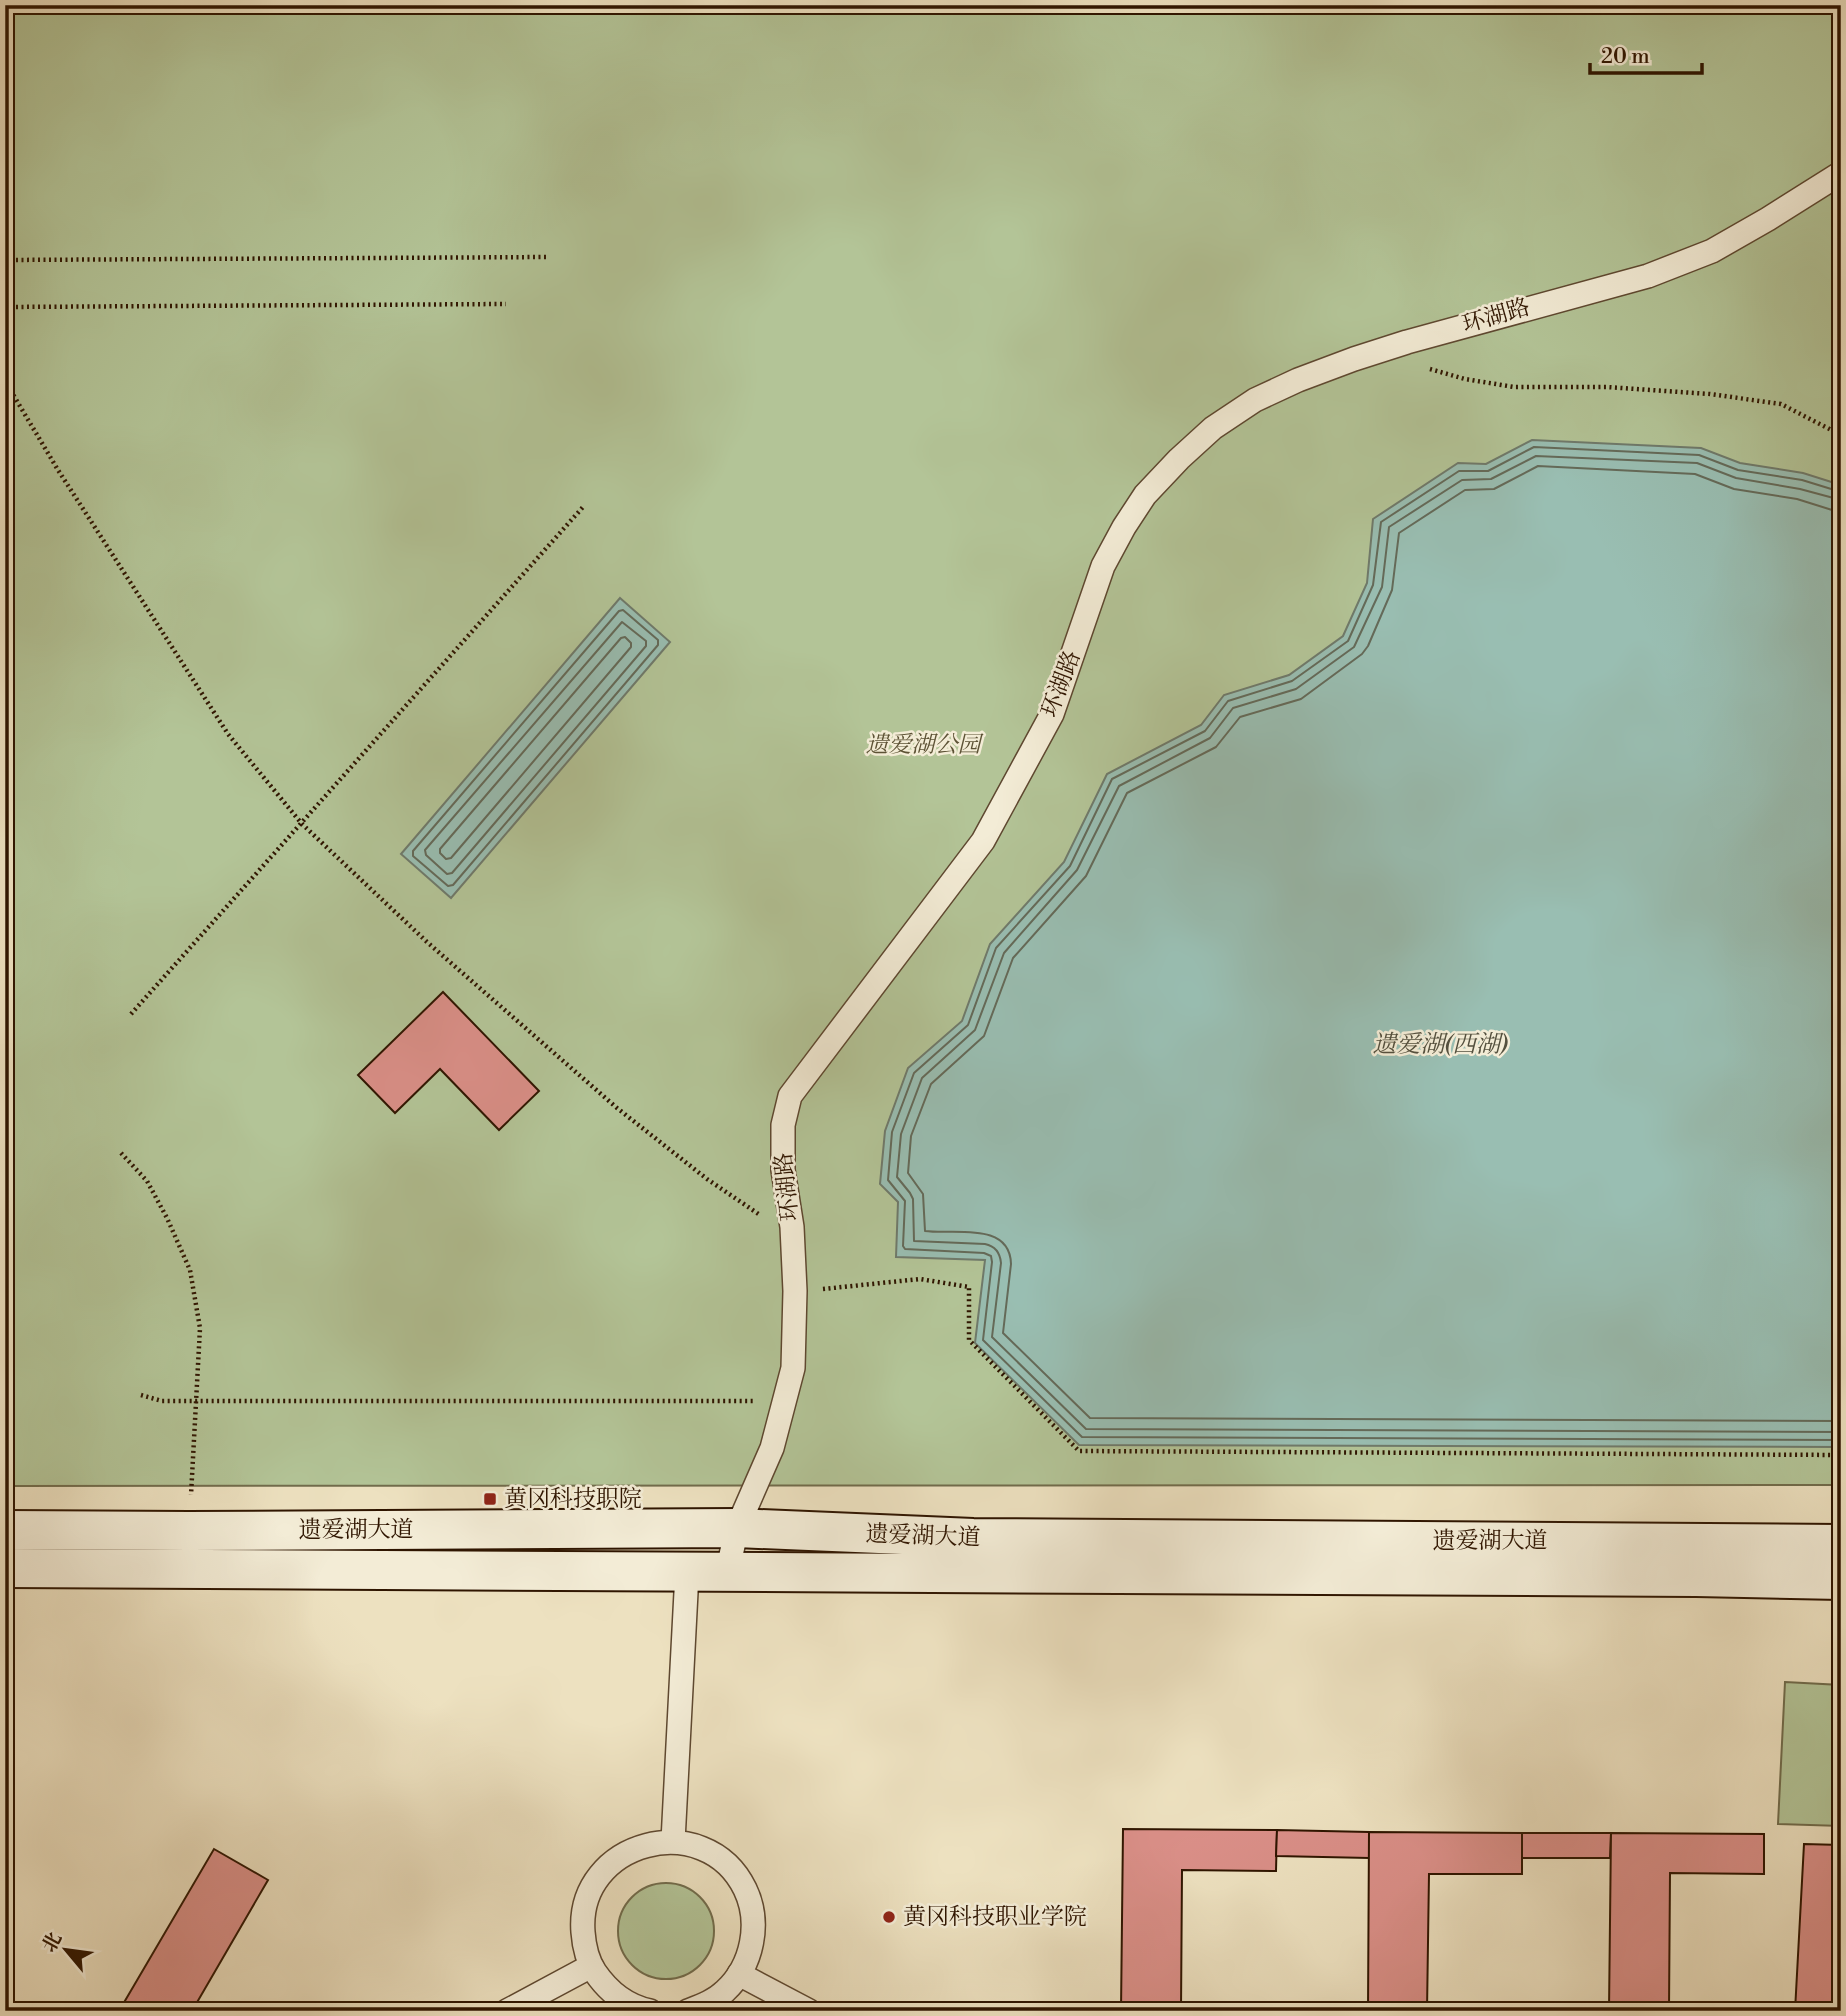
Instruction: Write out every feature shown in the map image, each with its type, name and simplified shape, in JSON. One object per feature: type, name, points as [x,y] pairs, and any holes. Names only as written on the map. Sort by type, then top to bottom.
[{"type":"main road","name":"遗爱湖大道","points":[[5,1530],[737,1528],[973,1538],[1841,1544]]},
{"type":"main road","name":"遗爱湖大道","points":[[5,1568],[1841,1580]]},
{"type":"lane","name":"环湖路","points":[[727,1573],[737,1528],[772,1448],[793,1368],[796,1291],[783,1170],[783,1125],[790,1096],[983,841],[1052,714],[1103,566],[1145,495],[1213,428],[1255,400],[1298,380],[1420,338],[1648,275],[1712,251],[1841,173]]},
{"type":"lane","points":[[673,1841],[687,1573]]},
{"type":"lane","points":[[650,2011],[621,1999],[604,1985],[591,1966],[584,1945],[582,1923],[586,1900],[596,1880],[611,1863],[630,1850],[651,1843],[673,1841],[695,1846],[715,1856],[732,1870],[744,1888],[752,1910],[754,1932],[749,1954],[739,1974],[725,1991],[706,2004],[688,2011]]},
{"type":"lane","points":[[507,2011],[591,1966]]},
{"type":"lane","points":[[739,1974],[809,2011]]},
{"type":"path","points":[[5,260],[549,257]]},
{"type":"path","points":[[5,307],[506,304]]},
{"type":"path","points":[[1375,353],[1465,379],[1514,387],[1607,387],[1710,394],[1781,404],[1841,435]]},
{"type":"path","points":[[5,381],[58,470],[228,734],[302,824],[427,943],[617,1108],[707,1179],[792,1237]]},
{"type":"path","points":[[131,1014],[583,508]]},
{"type":"path","points":[[121,1153],[147,1181],[190,1270],[200,1328],[189,1531]]},
{"type":"path","points":[[796,1291],[920,1279],[969,1287],[969,1340],[1079,1451],[1841,1455]]},
{"type":"path","points":[[141,1395],[162,1401],[784,1401]]},
{"type":"green space","name":"遗爱湖公园","points":[[5,5],[1841,5],[1841,1485],[5,1486]]},
{"type":"green space","points":[[1785,1682],[1841,1685],[1841,1826],[1778,1824]]},
{"type":"green space","points":[[657,1883],[675,1883],[693,1891],[706,1904],[714,1922],[711,1950],[693,1971],[675,1979],[657,1979],[639,1971],[626,1958],[618,1940],[618,1922],[626,1904],[639,1891]]},
{"type":"water","name":"遗爱湖(西湖)","points":[[1532,440],[1701,448],[1740,463],[1803,473],[1841,485],[1841,1447],[1079,1445],[975,1343],[985,1260],[896,1257],[898,1202],[880,1184],[885,1131],[908,1068],[962,1021],[990,944],[1064,862],[1107,774],[1201,725],[1224,695],[1289,675],[1343,636],[1367,583],[1373,519],[1458,463],[1486,464]]},
{"type":"water","points":[[620,598],[670,642],[451,898],[401,854]]},
{"type":"building","points":[[443,992],[539,1091],[499,1130],[440,1069],[395,1113],[358,1075]]},
{"type":"building","points":[[1123,1829],[1277,1830],[1276,1871],[1182,1870],[1181,2011],[1121,2011]]},
{"type":"building","points":[[1277,1830],[1369,1832],[1369,1858],[1276,1856]]},
{"type":"building","points":[[1369,1832],[1522,1833],[1522,1874],[1429,1874],[1427,2011],[1368,2011]]},
{"type":"building","points":[[1522,1833],[1611,1833],[1610,1858],[1522,1858]]},
{"type":"building","points":[[1611,1833],[1764,1834],[1764,1874],[1670,1873],[1669,2011],[1609,2011]]},
{"type":"building","points":[[1804,1844],[1841,1845],[1841,2011],[1795,2011]]},
{"type":"building","points":[[214,1849],[268,1880],[192,2011],[119,2011]]},
{"type":"place","name":"黄冈科技职院","points":[[490,1499]]},
{"type":"place","name":"黄冈科技职业学院","points":[[889,1917]]}]
